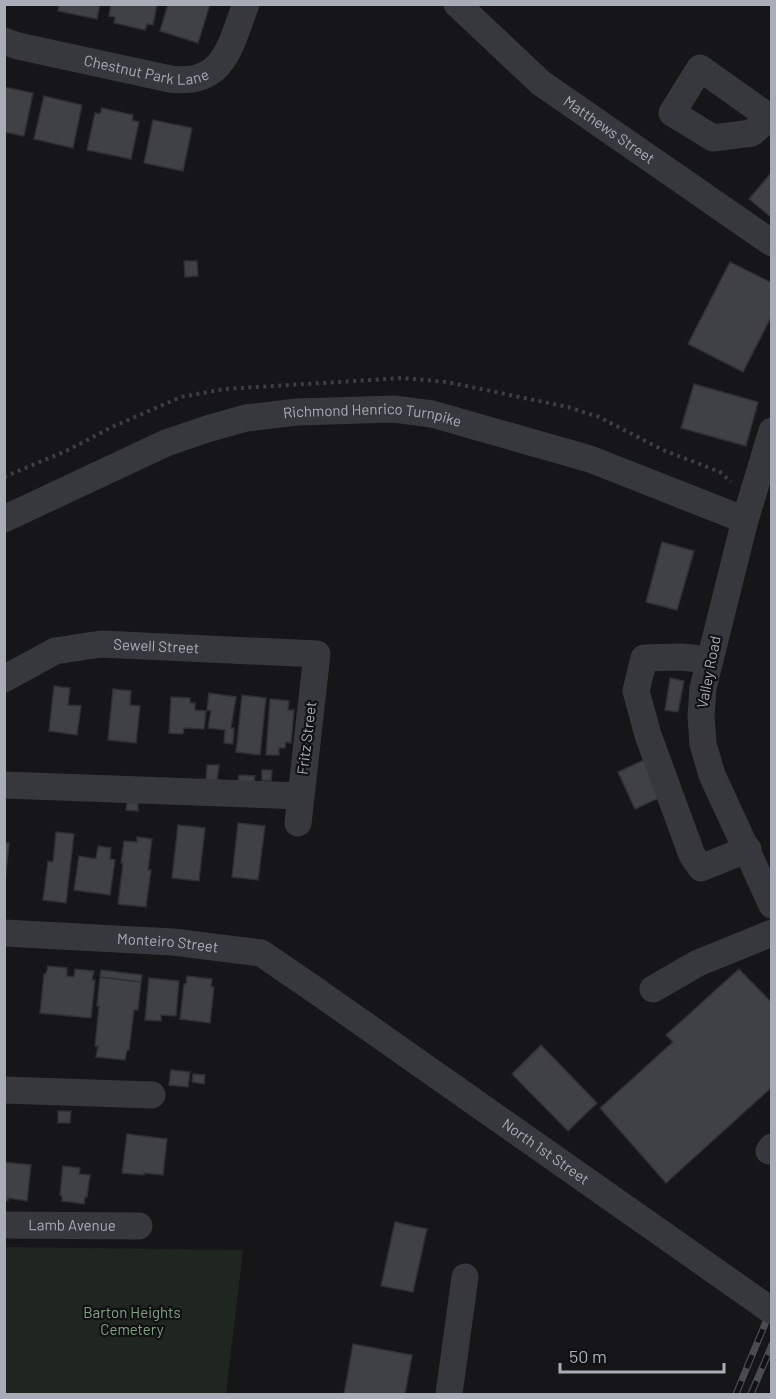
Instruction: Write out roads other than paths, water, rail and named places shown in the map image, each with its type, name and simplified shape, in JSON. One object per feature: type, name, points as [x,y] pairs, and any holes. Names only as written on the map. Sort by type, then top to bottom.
[{"type":"street","name":"Chestnut Park Lane","points":[[4,41],[170,79],[195,80],[210,74],[223,61],[246,4]]},
{"type":"street","name":"Matthews Street","points":[[457,4],[541,84],[771,243]]},
{"type":"street","name":"Richmond Henrico Turnpike","points":[[4,519],[166,443],[217,426],[246,418],[297,411],[394,409],[432,414],[590,459],[745,520]]},
{"type":"street","name":"Valley Road","points":[[771,431],[745,520],[703,688],[700,716],[703,744],[712,775],[748,849],[771,905]]},
{"type":"street","name":"Sewell Street","points":[[4,679],[55,651],[101,644],[317,654]]},
{"type":"street","name":"Fritz Street","points":[[298,823],[317,654]]},
{"type":"street","points":[[710,660],[681,657],[644,658],[636,691],[648,735],[692,855],[701,868],[748,849]]},
{"type":"street","points":[[4,784],[301,796]]},
{"type":"street","name":"Monteiro Street","points":[[4,933],[172,942],[261,953],[318,992]]},
{"type":"street","points":[[653,989],[698,963],[771,933]]},
{"type":"street","name":"North 1st Street","points":[[318,992],[771,1311]]},
{"type":"street","points":[[4,1090],[152,1095]]},
{"type":"street","name":"Lamb Avenue","points":[[4,1226],[139,1226]]},
{"type":"street","points":[[449,1395],[465,1277]]},
{"type":"railway","points":[[736,1394],[772,1307]]},
{"type":"railway","points":[[751,1394],[772,1345]]},
{"type":"park label","name":"Barton Heights Cemetery","points":[[132,1322]]}]
